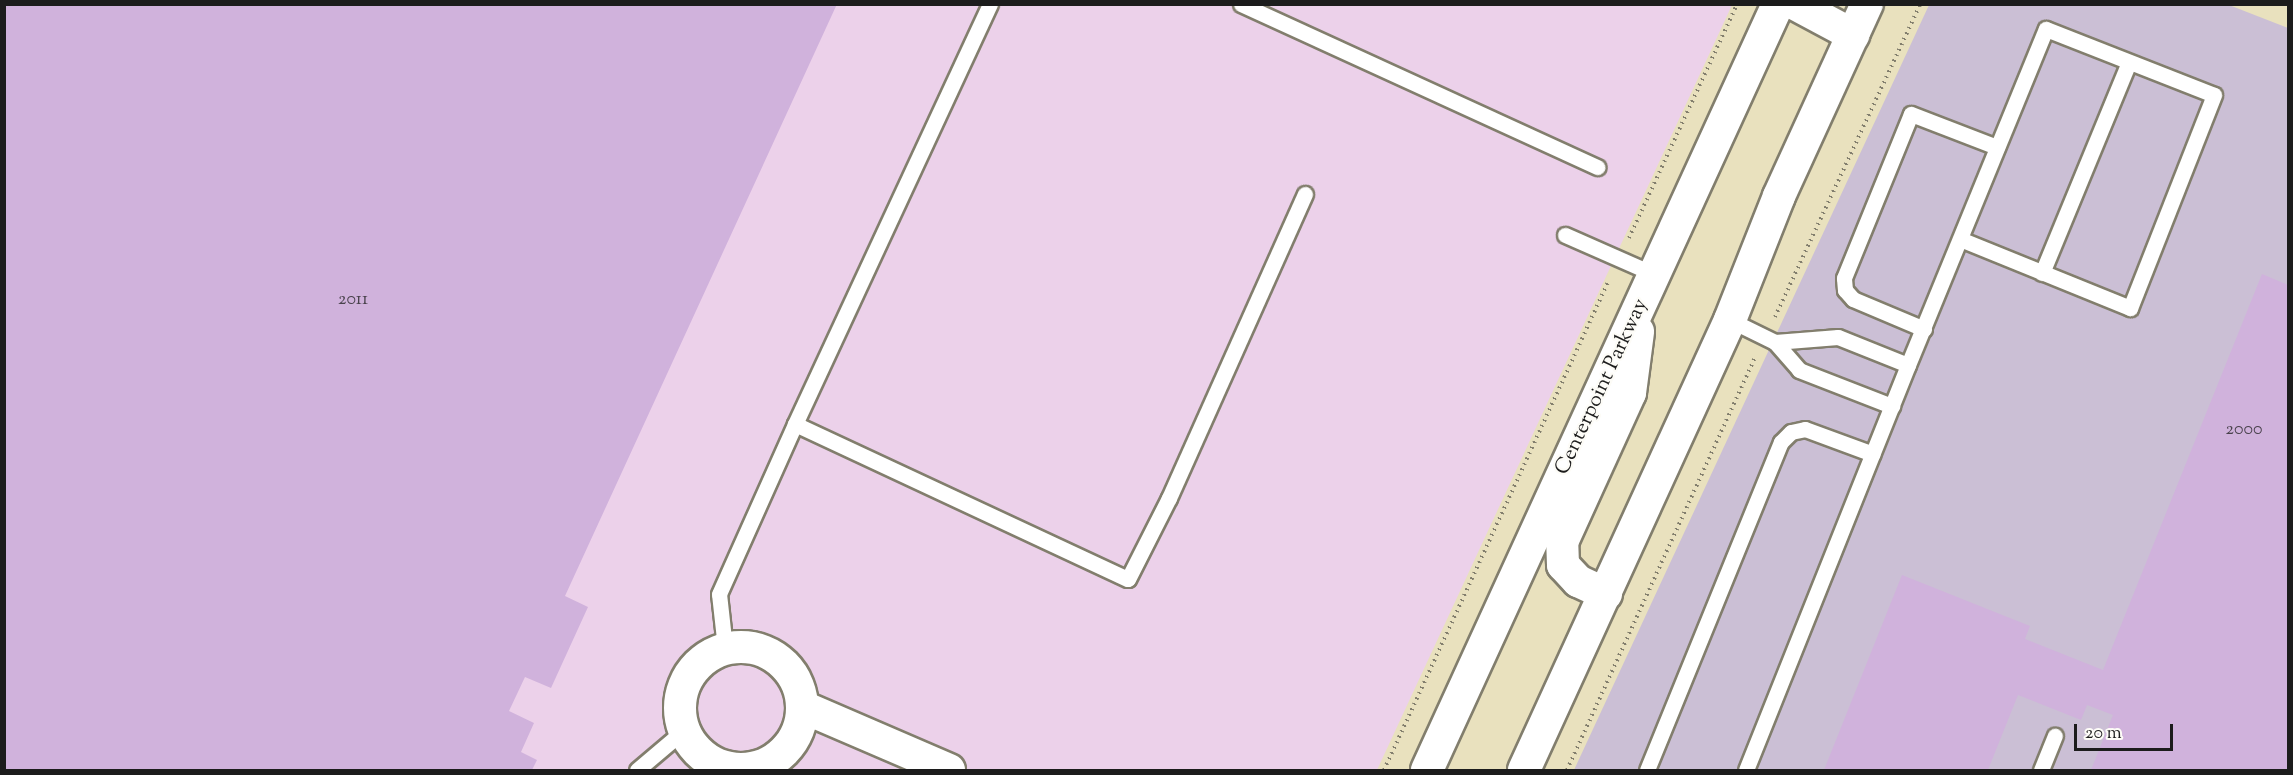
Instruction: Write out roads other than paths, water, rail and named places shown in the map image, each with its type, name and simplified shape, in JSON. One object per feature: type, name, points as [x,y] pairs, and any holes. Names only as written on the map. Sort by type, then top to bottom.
[{"type":"street","name":"Centerpoint Parkway","points":[[1427,771],[1778,4]]},
{"type":"street","points":[[1795,4],[1853,35]]},
{"type":"street","points":[[1524,771],[1730,320],[1779,196],[1867,4]]},
{"type":"street","points":[[1606,594],[1578,581],[1563,565],[1562,542],[1630,393],[1648,288]]},
{"type":"street","points":[[725,648],[753,648],[778,658],[796,680],[803,707],[787,765],[750,769],[722,767],[699,753],[683,731],[679,710],[682,690],[691,671],[706,657],[725,648]]},
{"type":"street","points":[[803,707],[949,771]]},
{"type":"lane","points":[[725,648],[719,594],[795,424],[990,4]]},
{"type":"lane","points":[[1241,4],[1596,167]]},
{"type":"lane","points":[[1746,771],[1908,365],[2046,29],[2214,95],[2130,308],[1960,239]]},
{"type":"lane","points":[[2042,273],[2129,62]]},
{"type":"lane","points":[[1924,329],[1853,300],[1845,290],[1844,278],[1911,114],[1997,147]]},
{"type":"lane","points":[[795,424],[1128,579],[1169,498],[1305,194]]},
{"type":"lane","points":[[1565,235],[1648,288]]},
{"type":"lane","points":[[1730,320],[1775,342],[1799,370],[1892,406]]},
{"type":"lane","points":[[1775,342],[1838,337],[1908,365]]},
{"type":"lane","points":[[1647,771],[1781,442],[1791,432],[1805,429],[1873,454]]},
{"type":"lane","points":[[637,771],[683,731]]},
{"type":"lane","points":[[2041,771],[2055,736]]}]
